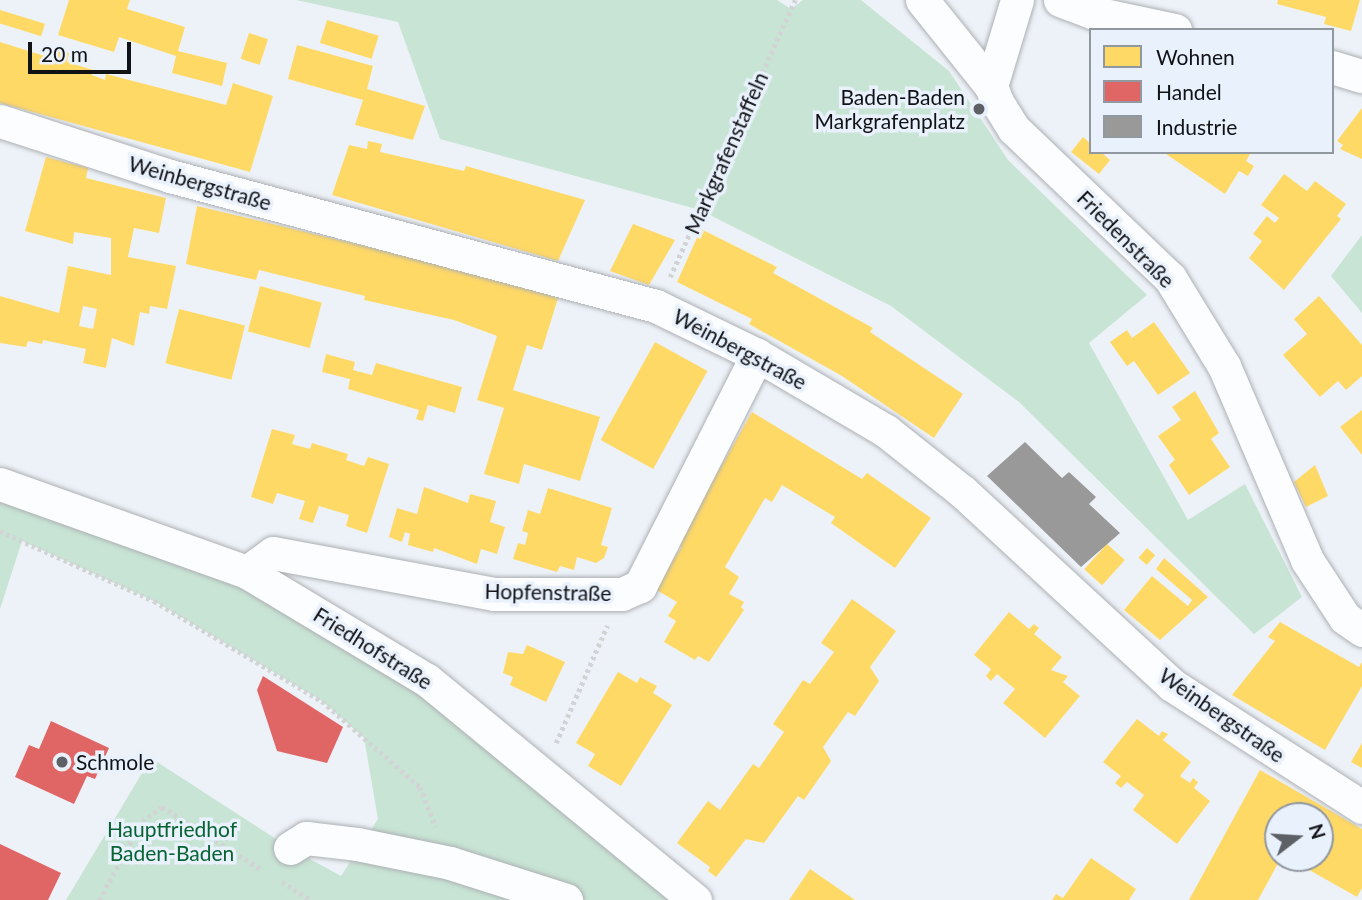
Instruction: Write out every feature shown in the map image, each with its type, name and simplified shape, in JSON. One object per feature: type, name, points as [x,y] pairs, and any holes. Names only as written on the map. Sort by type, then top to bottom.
[{"type":"street","name":"Friedenstraße","points":[[922,0],[992,86],[1014,129],[1170,278],[1224,366],[1307,560],[1345,618],[1362,630]]},
{"type":"street","points":[[992,86],[1017,0]]},
{"type":"street","points":[[1060,0],[1094,13],[1165,28]]},
{"type":"street","points":[[1334,68],[1362,76]]},
{"type":"street","name":"Weinbergstraße","points":[[0,121],[170,176],[656,306],[757,355],[886,431],[963,492],[1172,685],[1362,807]]},
{"type":"street","name":"Hopfenstraße","points":[[247,572],[273,552],[494,594],[622,594],[640,586],[757,355]]},
{"type":"street","name":"Friedhofstraße","points":[[0,484],[247,572],[427,680],[695,900]]},
{"type":"street","points":[[290,848],[306,838],[357,844],[450,863],[566,900]]},
{"type":"path","name":"Markgrafenstaffeln","points":[[656,306],[795,0]]},
{"type":"path","points":[[0,531],[154,601],[322,701],[420,787]]},
{"type":"path","points":[[543,774],[622,594]]},
{"type":"path","points":[[99,900],[142,821],[162,807],[311,900]]},
{"type":"green space","points":[[296,0],[777,0],[791,9],[803,0],[861,0],[949,71],[1008,160],[1147,295],[1089,343],[1188,520],[1245,484],[1302,597],[1254,634],[1019,402],[891,306],[700,210],[440,139],[398,22]]},
{"type":"green space","points":[[1362,235],[1362,313],[1331,276]]},
{"type":"green space","name":"Hauptfriedhof Baden-Baden","points":[[0,484],[244,565],[695,900],[66,900],[151,758],[290,848],[341,876],[378,819],[364,738],[322,701],[154,601],[22,541],[0,609]]},
{"type":"building: Wohnen","points":[[69,0],[130,0],[127,9],[185,27],[178,51],[227,63],[222,86],[172,73],[176,56],[119,37],[114,52],[58,35]]},
{"type":"building: Wohnen","points":[[1278,0],[1360,0],[1351,31],[1324,24],[1326,17],[1277,4]]},
{"type":"building: Wohnen","points":[[0,10],[45,24],[41,36],[0,24]]},
{"type":"building: Wohnen","points":[[327,20],[379,36],[372,59],[320,43]]},
{"type":"building: Wohnen","points":[[249,33],[268,39],[260,65],[241,59]]},
{"type":"building: Wohnen","points":[[0,42],[51,58],[55,48],[69,53],[67,62],[93,70],[92,75],[105,80],[106,74],[226,105],[233,83],[273,96],[250,172],[0,103]]},
{"type":"building: Wohnen","points":[[297,45],[373,66],[367,89],[425,106],[413,140],[355,125],[363,100],[288,79]]},
{"type":"building: Wohnen","points":[[1362,108],[1362,159],[1340,149],[1343,145],[1337,141]]},
{"type":"building: Wohnen","points":[[1083,137],[1089,142],[1089,154],[1103,154],[1110,160],[1099,174],[1071,152]]},
{"type":"building: Wohnen","points":[[368,141],[382,144],[380,152],[464,171],[466,166],[585,200],[558,261],[332,195],[349,145],[367,149]]},
{"type":"building: Wohnen","points":[[1166,154],[1250,154],[1246,161],[1254,166],[1248,176],[1239,171],[1225,194]]},
{"type":"building: Wohnen","points":[[46,157],[88,168],[86,178],[166,198],[159,233],[134,228],[128,257],[176,266],[167,309],[150,306],[149,314],[140,312],[134,346],[112,338],[106,368],[83,363],[86,349],[43,340],[42,344],[28,341],[26,347],[0,343],[0,296],[59,313],[68,266],[111,275],[111,238],[74,232],[73,244],[25,231]],"holes":[[[83,306],[97,309],[93,329],[79,326]]]},
{"type":"building: Wohnen","points":[[1284,174],[1307,191],[1315,181],[1346,204],[1337,216],[1341,219],[1284,290],[1249,258],[1262,241],[1253,234],[1267,216],[1275,223],[1279,218],[1261,205]]},
{"type":"building: Wohnen","points":[[197,206],[469,271],[558,298],[542,350],[527,345],[513,390],[600,417],[580,481],[524,464],[519,484],[484,474],[504,408],[477,400],[497,336],[454,320],[364,300],[365,296],[259,270],[256,280],[186,264]]},
{"type":"building: Wohnen","points":[[633,224],[675,240],[649,285],[610,271]]},
{"type":"building: Wohnen","points":[[701,229],[777,267],[773,273],[873,328],[870,332],[963,394],[934,438],[842,376],[749,324],[752,319],[677,282]]},
{"type":"building: Wohnen","points":[[260,286],[322,303],[310,348],[248,331]]},
{"type":"building: Wohnen","points":[[1319,296],[1362,345],[1362,376],[1346,390],[1338,381],[1320,397],[1283,355],[1307,334],[1294,319]]},
{"type":"building: Wohnen","points":[[179,309],[245,325],[231,380],[165,363]]},
{"type":"building: Wohnen","points":[[1154,322],[1190,373],[1158,395],[1134,361],[1127,366],[1110,342],[1127,330],[1132,338]]},
{"type":"building: Wohnen","points":[[655,342],[707,371],[653,469],[601,440]]},
{"type":"building: Wohnen","points":[[326,354],[355,362],[353,370],[372,375],[376,363],[462,387],[455,413],[428,405],[423,421],[416,419],[419,410],[348,389],[350,379],[322,372]]},
{"type":"building: Wohnen","points":[[1195,391],[1219,433],[1211,439],[1230,467],[1189,495],[1169,465],[1175,460],[1158,436],[1181,420],[1172,407]]},
{"type":"building: Wohnen","points":[[1362,410],[1362,455],[1340,427]]},
{"type":"building: Wohnen","points":[[752,412],[862,479],[867,473],[931,518],[895,568],[831,523],[835,517],[782,485],[772,502],[765,498],[725,567],[739,577],[729,594],[744,602],[741,607],[744,610],[709,662],[698,656],[695,660],[664,642],[676,621],[668,616],[677,602],[653,588],[681,548],[679,540]]},
{"type":"building: Wohnen","points":[[272,429],[295,435],[292,444],[310,449],[312,443],[348,454],[346,460],[364,466],[368,457],[389,464],[367,533],[346,526],[349,515],[319,506],[313,523],[299,519],[305,501],[277,493],[273,504],[251,497]]},
{"type":"building: Wohnen","points":[[1315,465],[1328,496],[1306,507],[1294,482]]},
{"type":"building: Wohnen","points":[[424,487],[468,503],[470,494],[496,501],[490,522],[505,527],[497,554],[481,549],[477,564],[434,548],[433,552],[408,545],[410,534],[405,532],[402,542],[389,537],[397,508],[417,514]]},
{"type":"building: Wohnen","points":[[548,488],[612,508],[601,545],[608,547],[604,558],[596,563],[577,557],[574,570],[560,566],[557,572],[513,559],[518,543],[525,545],[528,533],[522,531],[528,510],[540,514]]},
{"type":"building: Wohnen","points":[[1107,544],[1125,560],[1102,585],[1084,569]]},
{"type":"building: Wohnen","points":[[1147,548],[1155,555],[1147,565],[1138,558]]},
{"type":"building: Wohnen","points":[[1164,558],[1208,597],[1160,640],[1124,610],[1152,576],[1188,606],[1192,600],[1156,569]]},
{"type":"building: Wohnen","points":[[852,599],[896,631],[870,667],[879,681],[855,716],[848,712],[823,747],[831,761],[804,800],[798,796],[764,843],[746,839],[716,877],[708,871],[710,867],[677,843],[708,801],[720,810],[753,764],[759,768],[784,732],[773,724],[803,680],[810,684],[834,652],[821,643]]},
{"type":"building: Wohnen","points":[[1009,612],[1029,629],[1034,624],[1039,628],[1034,634],[1062,657],[1051,670],[1068,676],[1063,682],[1080,696],[1045,738],[1003,703],[1015,689],[997,674],[991,681],[986,676],[991,669],[974,655]]},
{"type":"building: Wohnen","points":[[1280,622],[1359,667],[1362,662],[1362,686],[1325,750],[1232,695],[1275,641],[1268,637]]},
{"type":"building: Wohnen","points":[[527,645],[565,662],[546,702],[510,685],[513,677],[503,673],[508,652],[523,654]]},
{"type":"building: Wohnen","points":[[618,672],[637,683],[640,677],[657,686],[653,693],[672,705],[621,786],[588,766],[595,754],[576,743]]},
{"type":"building: Wohnen","points":[[1137,719],[1159,736],[1162,731],[1168,734],[1163,740],[1191,762],[1180,776],[1190,783],[1193,778],[1198,782],[1194,788],[1210,801],[1177,844],[1133,810],[1144,795],[1127,782],[1121,788],[1115,783],[1121,776],[1103,762]]},
{"type":"building: Wohnen","points":[[1362,743],[1362,768],[1351,762]]},
{"type":"building: Wohnen","points":[[1260,770],[1315,802],[1264,802],[1264,872],[1273,872],[1258,900],[1189,900]]},
{"type":"building: Wohnen","points":[[1334,813],[1362,829],[1362,888],[1357,897],[1313,872],[1334,872]]},
{"type":"building: Wohnen","points":[[1091,858],[1136,889],[1129,900],[1052,900],[1056,894],[1063,898]]},
{"type":"building: Wohnen","points":[[810,869],[855,900],[789,900]]},
{"type":"building: Handel","points":[[263,676],[343,727],[327,763],[277,751],[257,690]]},
{"type":"building: Handel","name":"Schmole","points":[[51,721],[109,748],[95,779],[87,776],[74,804],[15,777],[29,745],[39,749]]},
{"type":"building: Handel","points":[[0,844],[61,873],[48,900],[0,900]]},
{"type":"building: Industrie","points":[[1025,442],[1062,478],[1069,472],[1096,497],[1089,504],[1120,533],[1081,567],[987,476]]},
{"type":"place","name":"Baden-Baden Markgrafenplatz","points":[[979,109]]},
{"type":"place","name":"Schmole","points":[[62,762]]}]
